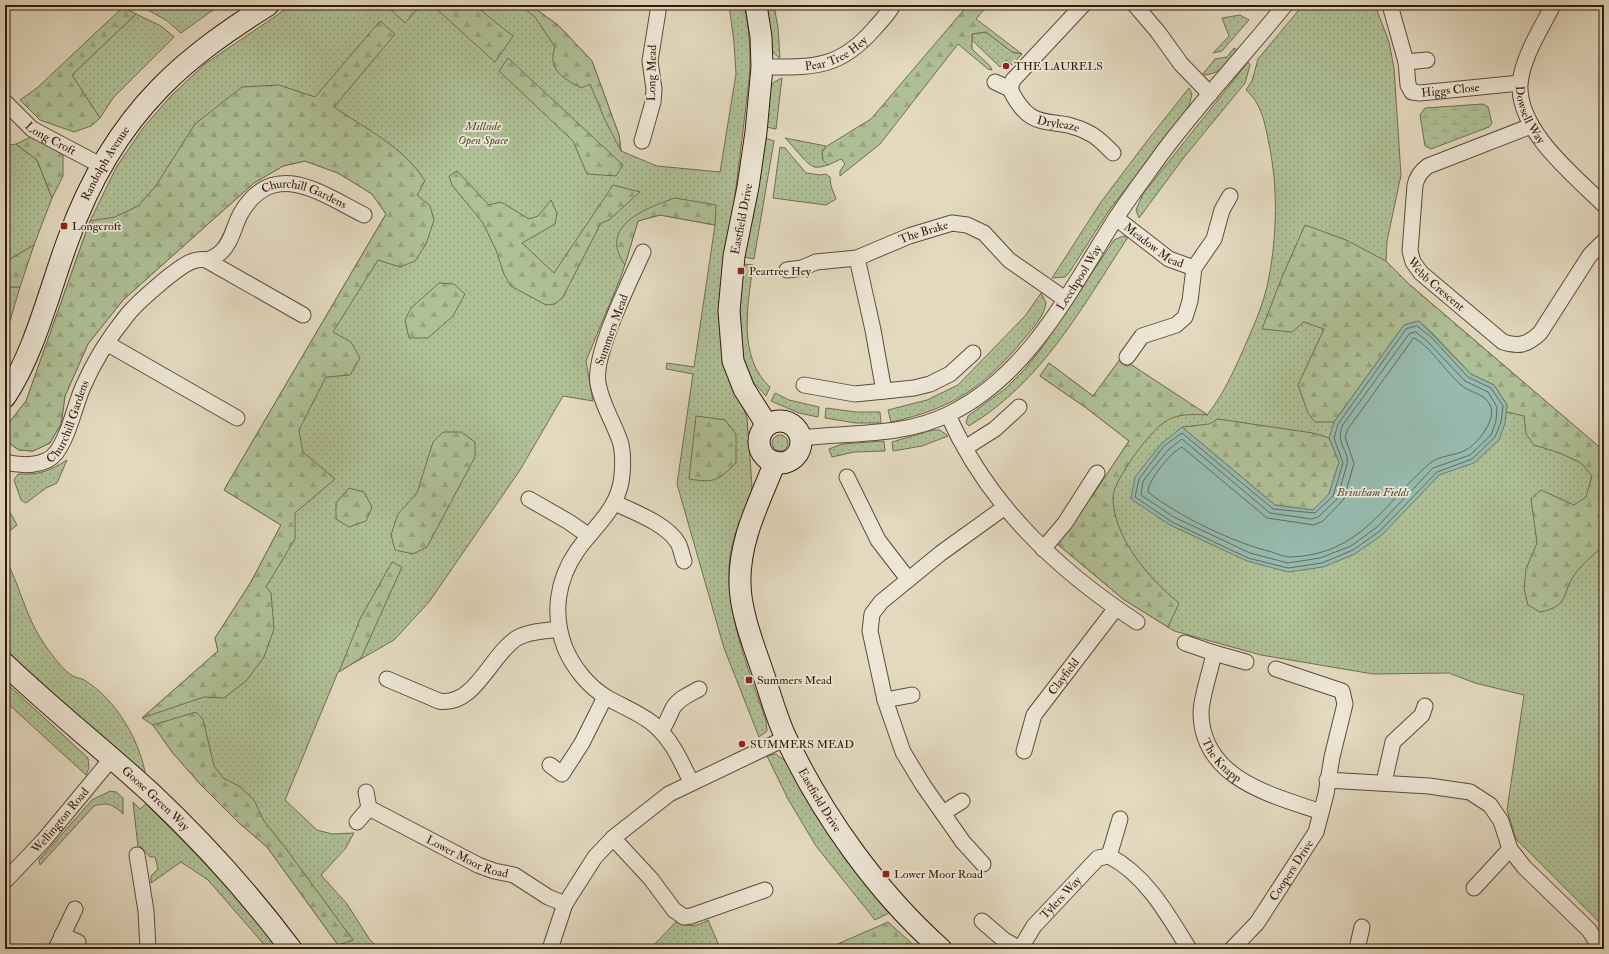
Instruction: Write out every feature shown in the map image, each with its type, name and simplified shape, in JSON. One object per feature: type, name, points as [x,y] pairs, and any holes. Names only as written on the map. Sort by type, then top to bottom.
[{"type":"street","name":"Randolph Avenue","points":[[5,397],[18,375],[68,238],[102,166],[132,119],[160,87],[197,54],[268,5]]},
{"type":"street","name":"Long Mead","points":[[642,141],[653,102],[654,89],[650,61],[659,5]]},
{"type":"street","name":"Eastfield Drive","points":[[756,5],[761,37],[762,67],[756,132],[748,186],[734,256],[729,311],[733,361],[744,389],[767,425]]},
{"type":"street","name":"Pear Tree Hey","points":[[762,67],[818,66],[834,61],[853,51],[893,5]]},
{"type":"street","points":[[995,82],[1010,89],[1013,80],[1083,5]]},
{"type":"street","points":[[1135,5],[1158,32],[1181,64],[1210,94]]},
{"type":"street","name":"Leechpool Way","points":[[800,438],[888,432],[914,426],[948,415],[976,399],[1007,373],[1040,336],[1116,218],[1162,154],[1285,5]]},
{"type":"street","name":"Higgs Close","points":[[1390,5],[1406,62],[1408,85],[1412,92],[1420,93],[1520,84]]},
{"type":"street","name":"Dowsell Way","points":[[1553,5],[1526,60],[1520,84],[1522,102],[1531,126],[1553,154],[1604,205]]},
{"type":"street","points":[[1406,62],[1427,60]]},
{"type":"street","name":"Dryleaze","points":[[1010,89],[1018,105],[1029,116],[1043,121],[1076,127],[1090,133],[1113,153]]},
{"type":"street","name":"Long Croft","points":[[5,102],[32,129],[102,166]]},
{"type":"street","name":"Webb Crescent","points":[[1531,126],[1428,166],[1423,170],[1417,177],[1415,185],[1410,251],[1413,262],[1421,273],[1503,342],[1514,346],[1524,345],[1540,333],[1590,255],[1604,241]]},
{"type":"street","name":"Churchill Gardens","points":[[5,462],[32,465],[45,461],[55,453],[64,437],[83,388],[108,344],[128,314],[178,268],[194,260],[208,261],[222,252],[241,213],[255,194],[272,186],[287,182],[308,186],[364,215]]},
{"type":"street","name":"Meadow Mead","points":[[1127,357],[1142,336],[1176,325],[1185,317],[1190,302],[1194,268],[1214,239],[1222,210],[1230,196]]},
{"type":"street","name":"Meadow Mead","points":[[1116,218],[1170,259],[1194,268]]},
{"type":"street","name":"The Brake","points":[[787,270],[802,268],[816,262],[857,258],[895,241],[934,227],[952,223],[967,225],[984,233],[1009,260],[1065,299]]},
{"type":"street","name":"Summers Mead","points":[[643,252],[605,341],[599,359],[597,372],[601,395],[620,442],[620,485],[615,504],[577,550],[566,568],[560,583],[557,611],[559,629],[565,648],[574,665],[590,685],[605,697],[640,714],[661,731],[677,754],[691,782]]},
{"type":"street","points":[[857,258],[873,330],[884,391]]},
{"type":"street","points":[[208,261],[303,314]]},
{"type":"street","points":[[108,344],[237,418]]},
{"type":"street","points":[[804,385],[855,394],[914,388],[930,384],[950,374],[973,353]]},
{"type":"street","points":[[965,448],[994,429],[1019,407]]},
{"type":"street","points":[[948,415],[965,448],[1005,506],[1043,549],[1116,608],[1137,622]]},
{"type":"street","points":[[774,422],[788,422],[798,432],[801,445],[794,457],[789,461],[775,462],[768,459],[760,446],[762,431],[767,425],[774,422]]},
{"type":"street","name":"Eastfield Drive","points":[[775,462],[745,539],[741,556],[740,584],[746,618],[759,660],[786,738],[819,799],[859,858],[902,910],[941,949]]},
{"type":"street","points":[[1043,549],[1065,523],[1097,473]]},
{"type":"street","points":[[847,477],[878,540],[908,579]]},
{"type":"street","points":[[529,499],[569,522],[589,536]]},
{"type":"street","points":[[615,504],[642,515],[668,531],[678,543],[684,561]]},
{"type":"street","points":[[983,864],[963,842],[923,785],[903,752],[885,700],[870,631],[872,614],[881,602],[908,579],[1005,506]]},
{"type":"street","name":"Clayfield","points":[[1024,751],[1034,715],[1116,608]]},
{"type":"street","points":[[387,679],[440,701],[448,703],[456,701],[483,678],[502,652],[516,639],[526,634],[559,629]]},
{"type":"street","points":[[1185,643],[1246,662]]},
{"type":"street","name":"The Knapp","points":[[1214,653],[1201,711],[1202,730],[1209,748],[1223,766],[1242,782],[1256,790],[1322,812]]},
{"type":"street","name":"Goose Green Way","points":[[5,664],[156,798],[206,848],[243,889],[291,949]]},
{"type":"street","name":"Coopers Drive","points":[[1237,948],[1257,923],[1316,832],[1322,812],[1327,780],[1345,704],[1342,692],[1276,669]]},
{"type":"street","points":[[661,731],[668,722],[673,708],[680,700],[699,689]]},
{"type":"street","points":[[885,700],[912,695]]},
{"type":"street","points":[[550,764],[562,774],[582,743],[605,697]]},
{"type":"street","points":[[1384,782],[1393,742],[1422,715],[1425,706]]},
{"type":"street","points":[[550,949],[565,904],[595,857],[613,838],[651,807],[691,782],[786,738]]},
{"type":"street","name":"Wellington Road","points":[[5,881],[44,840],[112,758]]},
{"type":"street","points":[[1327,780],[1384,782],[1429,786],[1470,792],[1490,805],[1501,821],[1510,849],[1524,867],[1589,930],[1601,949]]},
{"type":"street","points":[[357,822],[369,808],[366,792]]},
{"type":"street","points":[[943,813],[962,801]]},
{"type":"street","name":"Lower Moor Road","points":[[369,808],[478,865],[494,871],[514,875],[548,897],[565,904]]},
{"type":"street","points":[[1120,819],[1109,856],[1121,862],[1148,888],[1189,949]]},
{"type":"street","points":[[613,838],[651,879],[674,910],[684,917],[691,916],[764,890]]},
{"type":"street","points":[[1474,888],[1510,849]]},
{"type":"street","name":"Tylers Way","points":[[982,921],[1004,940],[1020,949],[1034,926],[1098,858],[1109,856]]},
{"type":"street","points":[[142,861],[148,949]]},
{"type":"street","points":[[56,949],[75,909]]},
{"type":"street","points":[[1357,949],[1362,927]]},
{"type":"street","points":[[62,935],[78,942]]},
{"type":"green space","points":[[139,5],[220,5],[181,33],[166,20]]},
{"type":"green space","name":"Millside Open Space","points":[[292,5],[530,5],[558,25],[592,61],[619,135],[621,151],[657,166],[720,172],[736,74],[734,42],[729,5],[744,5],[749,34],[749,81],[720,319],[727,361],[747,418],[752,486],[751,494],[738,526],[732,546],[729,567],[729,589],[738,635],[766,721],[767,731],[759,737],[724,648],[677,484],[693,374],[666,369],[667,363],[694,367],[715,225],[660,215],[638,221],[622,274],[586,361],[593,401],[563,396],[520,470],[429,602],[394,640],[338,672],[285,800],[317,830],[332,834],[354,833],[345,849],[321,875],[347,904],[370,940],[380,949],[341,949],[267,847],[238,822],[200,784],[172,752],[153,725],[142,718],[218,651],[215,638],[251,582],[281,525],[224,490],[386,214],[372,194],[338,173],[305,161],[283,166],[254,183],[123,300],[88,344],[65,396],[61,424],[50,443],[33,451],[19,450],[6,441],[5,428],[26,401],[90,221],[117,166],[143,128],[170,97],[205,64]]},
{"type":"green space","points":[[395,5],[421,5],[405,23],[391,10]]},
{"type":"green space","points":[[432,5],[474,5],[513,36],[495,62]]},
{"type":"green space","points":[[520,5],[530,5],[558,25],[592,61],[619,135],[621,151],[605,120],[590,84],[581,88],[568,81],[558,72],[553,62],[555,47],[535,17]]},
{"type":"green space","points":[[764,5],[774,5],[778,28],[780,58],[771,49],[768,42]]},
{"type":"green space","points":[[968,5],[988,5],[976,19],[1022,54],[1012,52],[986,32],[972,34],[972,49],[990,66],[992,70],[988,69],[958,44],[880,144],[840,176],[840,171],[845,164],[841,159],[828,165],[823,160],[822,152],[827,146],[871,119]]},
{"type":"green space","name":"Brinsham Fields","points":[[1303,5],[1375,5],[1389,42],[1394,68],[1401,175],[1387,241],[1386,261],[1410,285],[1604,451],[1604,927],[1516,839],[1507,810],[1524,695],[1475,683],[1449,673],[1373,674],[1261,655],[1174,631],[1123,599],[1055,542],[1093,495],[1129,441],[1085,407],[1040,376],[1049,363],[1093,396],[1121,358],[1207,415],[1221,394],[1237,365],[1264,298],[1272,261],[1275,227],[1274,177],[1266,129],[1256,102],[1246,90],[1252,81],[1258,59]]},
{"type":"green space","points":[[123,7],[136,14],[72,75],[100,118],[91,126],[74,132],[40,120],[20,100],[37,88]]},
{"type":"green space","points":[[136,14],[161,26],[174,37],[113,98],[100,118],[71,75]]},
{"type":"green space","points":[[1240,15],[1249,20],[1222,51],[1213,53],[1229,36],[1222,18]]},
{"type":"green space","points":[[380,21],[395,34],[334,107],[395,148],[416,169],[425,181],[417,195],[430,206],[434,220],[426,244],[415,261],[400,267],[378,260],[333,332],[351,342],[360,358],[350,375],[326,377],[299,430],[303,452],[335,479],[295,513],[295,539],[266,587],[271,593],[274,629],[264,657],[246,681],[224,698],[204,697],[142,718],[218,651],[215,638],[251,582],[281,525],[224,490],[386,214],[372,194],[338,173],[305,161],[283,166],[254,183],[123,300],[88,344],[65,396],[61,424],[50,443],[33,451],[19,450],[6,441],[5,428],[26,401],[90,221],[115,217],[138,206],[155,187],[195,124],[242,87],[279,85],[315,97]]},
{"type":"green space","points":[[986,32],[1012,52],[1022,54],[1012,65],[1006,60],[1000,67],[972,40],[972,34]]},
{"type":"green space","points":[[1234,48],[1237,50],[1219,71],[1202,75],[1215,59],[1227,57]]},
{"type":"green space","points":[[508,58],[623,165],[616,176],[587,174],[573,141],[499,71]]},
{"type":"green space","points":[[1248,62],[1250,65],[1245,83],[1185,156],[1139,218],[1136,210],[1143,194]]},
{"type":"green space","points":[[782,78],[776,129],[766,127],[770,88],[774,82]]},
{"type":"green space","points":[[1189,88],[1192,94],[1189,106],[1108,212],[1069,273],[1065,277],[1052,278],[1101,202]]},
{"type":"green space","points":[[1483,104],[1488,107],[1492,123],[1489,127],[1431,149],[1425,146],[1420,115],[1425,108]]},
{"type":"green space","points":[[33,136],[63,155],[63,176],[52,198],[37,160],[16,144]]},
{"type":"green space","points":[[765,138],[774,141],[754,259],[744,257]]},
{"type":"green space","points":[[785,138],[826,146],[822,152],[823,160],[828,165],[818,167],[812,166]]},
{"type":"green space","points":[[16,144],[37,160],[52,198],[34,245],[5,262],[5,146]]},
{"type":"green space","points":[[780,147],[785,148],[806,173],[821,175],[826,174],[830,177],[831,186],[836,199],[826,205],[773,198]]},
{"type":"green space","points":[[457,171],[489,205],[501,202],[529,219],[538,216],[551,200],[557,213],[555,224],[522,243],[554,273],[613,185],[640,192],[609,220],[601,223],[563,297],[555,304],[546,305],[511,286],[504,274],[496,250],[483,223],[452,185],[449,176]]},
{"type":"green space","points":[[675,198],[716,205],[715,225],[660,215],[638,221],[625,265],[618,251],[617,239],[621,229],[639,213]]},
{"type":"green space","points":[[1305,225],[1346,240],[1386,261],[1410,285],[1604,451],[1604,546],[1578,570],[1561,603],[1540,612],[1528,605],[1524,589],[1526,569],[1537,543],[1531,499],[1541,490],[1574,505],[1586,497],[1592,476],[1581,463],[1560,453],[1534,445],[1526,434],[1524,416],[1506,412],[1507,405],[1494,385],[1471,374],[1419,321],[1404,325],[1334,422],[1315,422],[1308,413],[1298,385],[1324,329],[1304,322],[1292,332],[1262,329],[1282,277]]},
{"type":"green space","points":[[1123,236],[1128,237],[1077,316],[1040,365],[1019,387],[995,408],[969,426],[966,423],[968,416],[1005,389],[1025,369],[1041,349],[1114,240]]},
{"type":"green space","points":[[34,245],[20,287],[7,287],[5,289],[5,262]]},
{"type":"green space","points":[[743,264],[753,265],[747,313],[747,329],[753,361],[760,375],[770,387],[766,396],[748,376],[743,365],[737,311]]},
{"type":"green space","points":[[439,283],[454,284],[465,294],[453,316],[428,338],[409,338],[405,320],[411,308]]},
{"type":"green space","points":[[7,287],[20,287],[5,338],[5,289]]},
{"type":"green space","points":[[1041,293],[1046,303],[1043,313],[1037,322],[1009,356],[980,383],[949,403],[913,417],[891,422],[888,410],[927,400],[958,385],[1025,316]]},
{"type":"green space","points":[[1121,358],[1208,415],[1178,416],[1164,422],[1139,449],[1125,469],[1114,491],[1113,497],[1115,512],[1119,527],[1126,542],[1156,582],[1179,603],[1168,627],[1123,599],[1055,542],[1093,495],[1129,441],[1085,407],[1040,376],[1049,363],[1093,396]]},
{"type":"green space","points":[[775,393],[789,400],[819,407],[818,417],[799,413],[771,401]]},
{"type":"green space","points":[[826,408],[856,412],[880,412],[881,423],[856,423],[825,418]]},
{"type":"green space","points":[[696,416],[725,420],[736,434],[736,463],[725,474],[715,479],[704,481],[689,479]]},
{"type":"green space","points":[[1218,419],[1313,433],[1329,438],[1339,462],[1329,494],[1313,510],[1275,505],[1182,427],[1209,424]]},
{"type":"green space","points":[[933,430],[940,430],[948,436],[922,446],[893,451],[892,442]]},
{"type":"green space","points":[[443,432],[461,432],[475,442],[475,457],[427,547],[413,554],[395,550],[391,535],[398,514],[417,493],[433,442]]},
{"type":"green space","points":[[780,435],[787,440],[788,443],[783,450],[780,451],[773,446],[772,443],[777,436]]},
{"type":"green space","points":[[884,441],[885,451],[854,452],[832,457],[829,449],[842,444]]},
{"type":"green space","points":[[67,460],[57,483],[46,488],[26,503],[21,500],[14,480],[18,474],[44,472]]},
{"type":"green space","points":[[349,488],[364,492],[372,507],[366,521],[349,527],[336,519],[336,503]]},
{"type":"green space","points":[[5,503],[17,525],[5,535]]},
{"type":"green space","points":[[5,558],[27,611],[43,642],[52,655],[69,674],[84,680],[96,688],[116,710],[133,736],[139,750],[146,778],[5,653]]},
{"type":"green space","points":[[392,562],[402,567],[361,658],[339,672],[360,619]]},
{"type":"green space","points":[[5,682],[88,758],[89,768],[86,775],[5,701]]},
{"type":"green space","points":[[196,712],[203,719],[214,766],[223,778],[239,786],[254,800],[264,821],[353,940],[338,945],[267,847],[238,822],[200,784],[172,752],[153,725]]},
{"type":"green space","points":[[776,754],[789,764],[891,912],[875,920],[816,846],[788,799],[767,756]]},
{"type":"green space","points":[[110,791],[116,792],[123,798],[123,814],[110,805],[103,804],[94,806],[40,865],[39,860],[92,800]]},
{"type":"green space","points":[[133,802],[140,809],[146,804],[198,856],[231,892],[279,949],[268,949],[208,880],[181,862],[151,883],[151,876],[158,869],[155,857],[150,857],[141,847],[138,847]]},
{"type":"green space","points":[[708,920],[718,943],[714,949],[650,949],[676,922],[693,926]]},
{"type":"green space","points":[[888,922],[918,949],[826,949]]},
{"type":"water","points":[[1419,321],[1471,374],[1494,385],[1507,405],[1505,423],[1499,440],[1474,463],[1439,475],[1383,534],[1355,554],[1323,567],[1288,572],[1247,561],[1170,525],[1131,499],[1135,477],[1161,444],[1182,427],[1275,505],[1313,510],[1329,494],[1339,462],[1329,438],[1334,422],[1404,325]]},
{"type":"place","name":"THE LAURELS","points":[[1006,66]]},
{"type":"place","name":"Longcroft","points":[[64,226]]},
{"type":"place","name":"Peartree Hey","points":[[741,271]]},
{"type":"place","name":"Summers Mead","points":[[749,680]]},
{"type":"place","name":"SUMMERS MEAD","points":[[742,744]]},
{"type":"place","name":"Lower Moor Road","points":[[886,874]]}]
